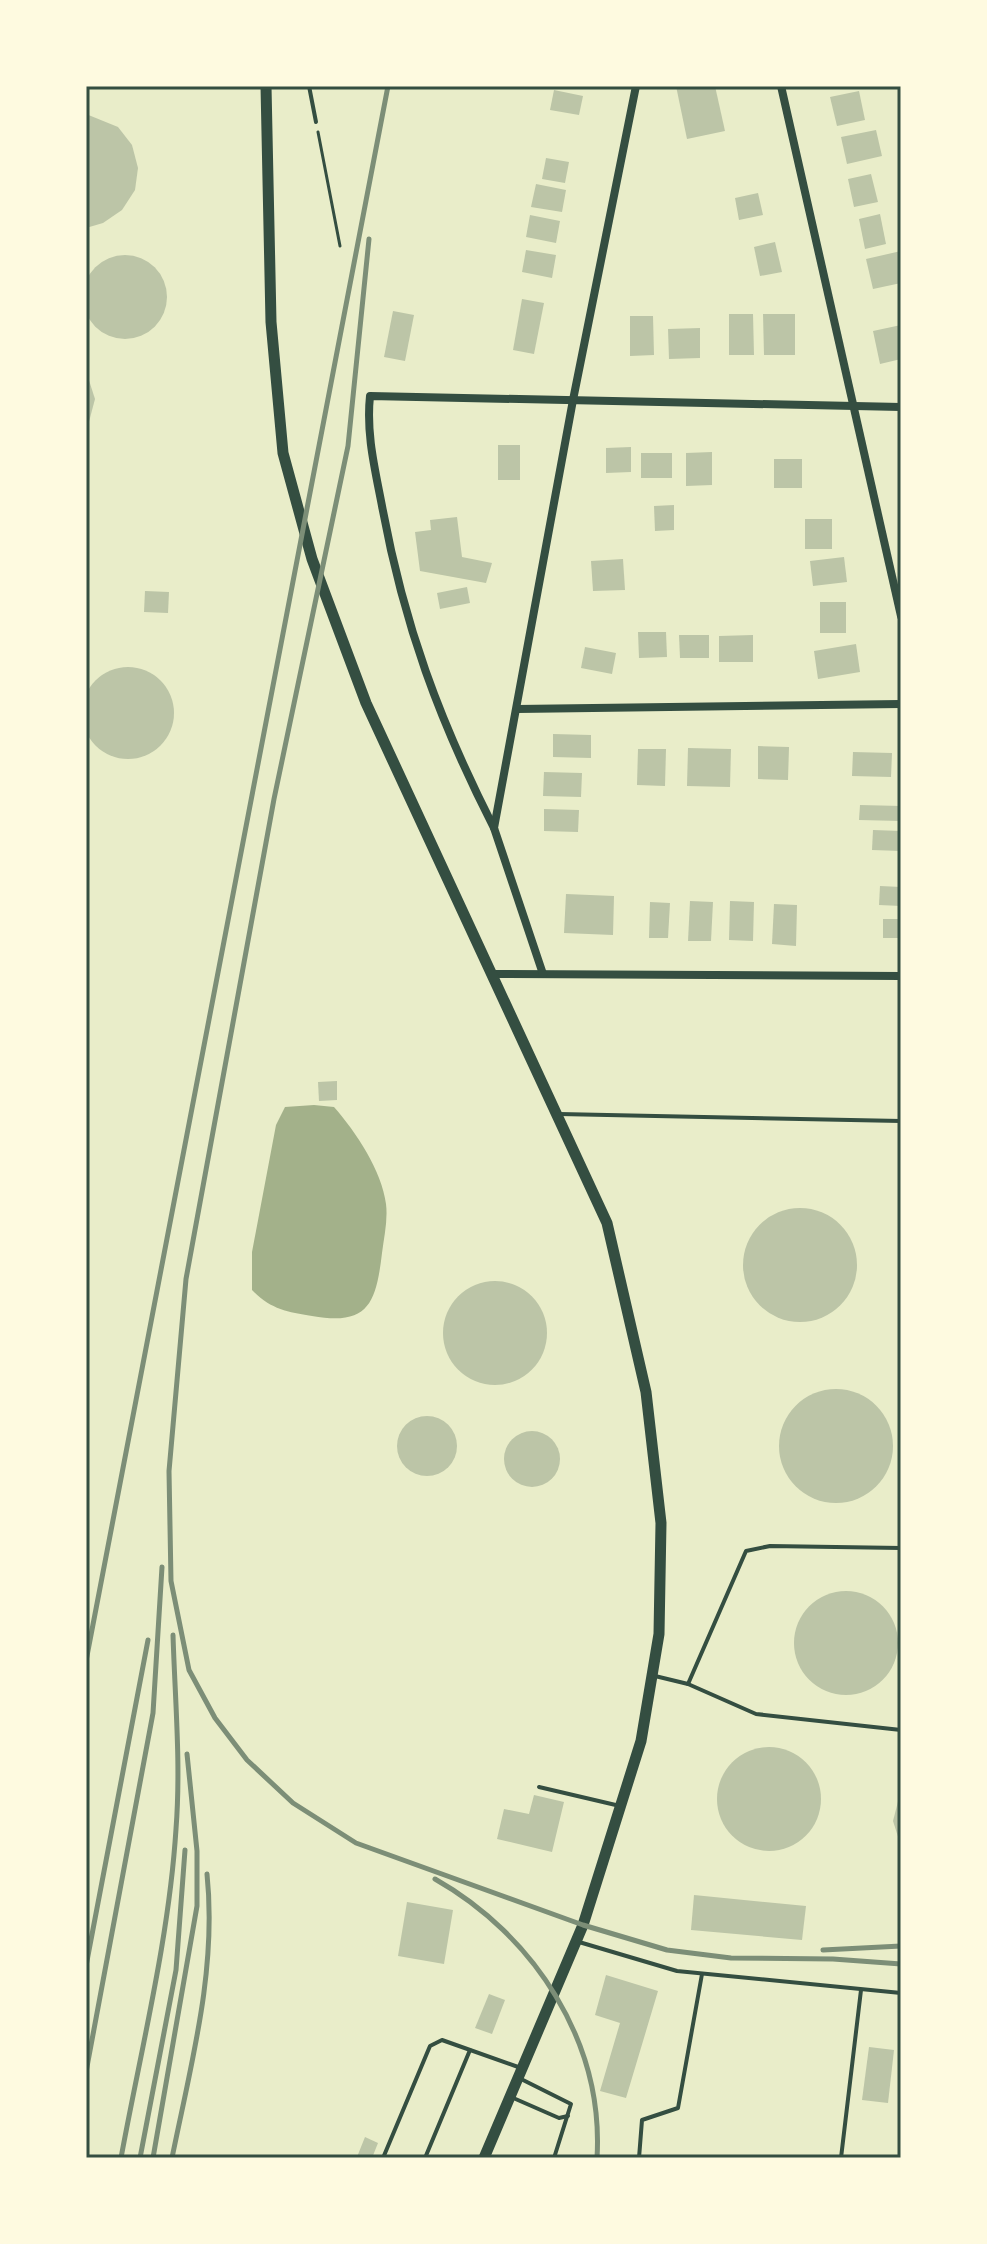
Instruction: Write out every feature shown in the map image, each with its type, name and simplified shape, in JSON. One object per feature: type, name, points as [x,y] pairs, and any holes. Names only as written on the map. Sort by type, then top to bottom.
[{"type":"street","points":[[266,86],[271,322],[283,453],[335,628],[366,703],[607,1223],[646,1392],[661,1523],[659,1634],[641,1741],[577,1941],[484,2158]]},
{"type":"street","points":[[494,828],[573,400],[636,86]]},
{"type":"street","points":[[781,86],[901,616]]},
{"type":"street","points":[[543,974],[494,828],[424,675],[402,602],[368,434],[370,396],[901,407]]},
{"type":"street","points":[[517,709],[901,704]]},
{"type":"street","points":[[494,974],[901,976]]},
{"type":"lane","points":[[309,86],[316,122]]},
{"type":"lane","points":[[558,1114],[901,1121]]},
{"type":"lane","points":[[688,1684],[746,1551],[770,1546],[901,1548]]},
{"type":"lane","points":[[652,1675],[688,1684],[756,1714],[901,1730]]},
{"type":"lane","points":[[539,1787],[622,1807]]},
{"type":"lane","points":[[577,1941],[677,1971],[901,1993]]},
{"type":"lane","points":[[639,2158],[642,2120],[678,2108],[702,1974]]},
{"type":"lane","points":[[841,2158],[861,1988]]},
{"type":"lane","points":[[383,2158],[430,2046],[442,2040],[521,2074],[571,2104],[554,2158]]},
{"type":"lane","points":[[425,2158],[470,2050]]},
{"type":"lane","points":[[511,2097],[559,2118],[570,2114]]},
{"type":"path","points":[[316,122],[340,246]]},
{"type":"shaded area","points":[[285,1107],[334,1107],[351,1128],[374,1165],[386,1204],[380,1271],[372,1298],[357,1314],[346,1318],[287,1311],[265,1302],[252,1290],[252,1252],[276,1125]]},
{"type":"building","points":[[676,86],[715,86],[725,131],[687,139]]},
{"type":"building","points":[[554,90],[583,96],[579,115],[550,110]]},
{"type":"building","points":[[859,91],[865,120],[837,126],[830,97]]},
{"type":"building","points":[[86,114],[118,127],[132,145],[138,168],[135,190],[122,210],[103,223],[86,228]]},
{"type":"building","points":[[876,130],[882,156],[847,164],[841,137]]},
{"type":"building","points":[[546,158],[569,162],[565,183],[542,179]]},
{"type":"building","points":[[871,174],[878,202],[854,207],[848,179]]},
{"type":"building","points":[[536,184],[566,190],[562,212],[531,207]]},
{"type":"building","points":[[758,193],[763,215],[739,220],[735,198]]},
{"type":"building","points":[[880,214],[886,244],[865,249],[859,219]]},
{"type":"building","points":[[530,215],[560,221],[556,243],[526,237]]},
{"type":"building","points":[[775,242],[782,272],[760,276],[754,247]]},
{"type":"building","points":[[526,250],[556,255],[552,278],[522,272]]},
{"type":"building","points":[[901,251],[901,283],[873,289],[866,259]]},
{"type":"building","points":[[125,255],[141,258],[155,267],[164,281],[167,297],[164,313],[155,327],[141,336],[125,339],[109,336],[95,327],[86,313],[83,297],[86,281],[95,267],[109,258]]},
{"type":"building","points":[[522,299],[544,303],[534,354],[513,350]]},
{"type":"building","points":[[393,311],[414,315],[405,361],[384,357]]},
{"type":"building","points":[[729,314],[753,314],[754,355],[729,355]]},
{"type":"building","points":[[763,314],[795,314],[795,355],[764,355]]},
{"type":"building","points":[[630,316],[653,316],[654,355],[630,356]]},
{"type":"building","points":[[901,325],[901,359],[880,364],[873,331]]},
{"type":"building","points":[[700,328],[700,358],[669,359],[668,329]]},
{"type":"building","points":[[86,371],[95,399],[86,433]]},
{"type":"building","points":[[498,445],[520,445],[520,480],[498,480]]},
{"type":"building","points":[[631,447],[631,472],[606,473],[606,448]]},
{"type":"building","points":[[712,452],[712,485],[686,486],[686,453]]},
{"type":"building","points":[[641,453],[672,453],[672,478],[641,478]]},
{"type":"building","points":[[774,459],[802,459],[802,488],[774,488]]},
{"type":"building","points":[[674,505],[674,530],[655,531],[654,506]]},
{"type":"building","points":[[457,517],[462,557],[492,563],[486,583],[420,571],[415,532],[431,530],[430,520]]},
{"type":"building","points":[[805,519],[832,519],[832,549],[805,549]]},
{"type":"building","points":[[844,557],[847,582],[813,586],[810,561]]},
{"type":"building","points":[[623,559],[625,590],[593,591],[591,561]]},
{"type":"building","points":[[467,587],[470,603],[440,609],[437,593]]},
{"type":"building","points":[[145,591],[169,592],[168,613],[144,612]]},
{"type":"building","points":[[820,602],[846,602],[846,633],[820,633]]},
{"type":"building","points":[[638,632],[666,632],[667,657],[639,658]]},
{"type":"building","points":[[679,635],[709,635],[709,658],[680,658]]},
{"type":"building","points":[[753,635],[753,662],[719,662],[719,636]]},
{"type":"building","points":[[856,644],[860,672],[818,679],[814,651]]},
{"type":"building","points":[[585,647],[616,653],[612,674],[581,668]]},
{"type":"building","points":[[128,667],[146,670],[161,680],[171,695],[174,713],[171,731],[161,746],[146,756],[128,759],[110,756],[95,746],[85,731],[82,713],[85,695],[95,680],[110,670]]},
{"type":"building","points":[[553,734],[591,735],[591,758],[553,757]]},
{"type":"building","points":[[758,746],[789,747],[788,780],[758,779]]},
{"type":"building","points":[[688,748],[731,749],[730,787],[687,786]]},
{"type":"building","points":[[638,749],[666,749],[665,786],[637,785]]},
{"type":"building","points":[[853,752],[892,753],[891,777],[852,776]]},
{"type":"building","points":[[544,772],[582,773],[581,797],[543,796]]},
{"type":"building","points":[[860,805],[901,806],[901,821],[859,820]]},
{"type":"building","points":[[544,809],[579,810],[578,832],[544,831]]},
{"type":"building","points":[[873,830],[901,831],[901,851],[872,850]]},
{"type":"building","points":[[880,886],[901,887],[901,906],[879,905]]},
{"type":"building","points":[[566,894],[614,896],[613,935],[564,933]]},
{"type":"building","points":[[690,901],[713,902],[711,941],[688,941]]},
{"type":"building","points":[[730,901],[754,902],[753,941],[729,940]]},
{"type":"building","points":[[650,902],[670,903],[668,938],[649,938]]},
{"type":"building","points":[[774,904],[797,905],[796,946],[772,944]]},
{"type":"building","points":[[883,919],[901,919],[901,938],[883,938]]},
{"type":"building","points":[[337,1081],[337,1100],[319,1101],[318,1082]]},
{"type":"building","points":[[800,1208],[832,1217],[848,1233],[857,1265],[848,1297],[832,1313],[800,1322],[768,1313],[752,1297],[743,1265],[752,1233],[768,1217]]},
{"type":"building","points":[[495,1281],[515,1285],[532,1296],[543,1313],[547,1333],[543,1353],[532,1370],[515,1381],[495,1385],[475,1381],[458,1370],[447,1353],[443,1333],[447,1313],[458,1296],[475,1285]]},
{"type":"building","points":[[836,1389],[868,1398],[884,1414],[893,1446],[884,1478],[868,1494],[836,1503],[804,1494],[788,1478],[779,1446],[788,1414],[804,1398]]},
{"type":"building","points":[[427,1416],[439,1418],[448,1425],[455,1434],[455,1458],[448,1467],[439,1474],[427,1476],[415,1474],[406,1467],[399,1458],[397,1446],[399,1434],[406,1425],[415,1418]]},
{"type":"building","points":[[532,1431],[552,1439],[560,1459],[552,1479],[532,1487],[512,1479],[504,1459],[512,1439]]},
{"type":"building","points":[[846,1591],[866,1595],[883,1606],[894,1623],[898,1643],[894,1663],[883,1680],[866,1691],[846,1695],[826,1691],[809,1680],[798,1663],[794,1643],[798,1623],[809,1606],[826,1595]]},
{"type":"building","points":[[769,1747],[789,1751],[806,1762],[817,1779],[821,1799],[817,1819],[806,1836],[789,1847],[769,1851],[749,1847],[732,1836],[721,1819],[717,1799],[721,1779],[732,1762],[749,1751]]},
{"type":"building","points":[[901,1790],[901,1846],[893,1821]]},
{"type":"building","points":[[534,1795],[564,1802],[552,1852],[497,1839],[504,1809],[529,1814]]},
{"type":"building","points":[[694,1895],[806,1906],[802,1940],[691,1930]]},
{"type":"building","points":[[407,1902],[453,1910],[444,1964],[398,1956]]},
{"type":"building","points":[[606,1975],[658,1991],[626,2098],[600,2091],[620,2023],[595,2015]]},
{"type":"building","points":[[489,1994],[505,2000],[492,2034],[475,2028]]},
{"type":"building","points":[[869,2047],[894,2050],[888,2103],[862,2100]]},
{"type":"building","points":[[365,2137],[378,2143],[372,2158],[357,2157]]},
{"type":"railway","points":[[86,1661],[388,86]]},
{"type":"railway","points":[[369,239],[348,446],[274,799],[186,1279],[169,1471],[171,1581],[189,1670],[215,1718],[247,1760],[293,1803],[356,1843],[583,1925],[667,1950],[731,1958],[833,1959],[901,1964]]},
{"type":"railway","points":[[86,2072],[153,1713],[162,1567]]},
{"type":"railway","points":[[121,2158],[161,1953],[172,1870],[178,1780],[173,1635]]},
{"type":"railway","points":[[86,1966],[148,1640]]},
{"type":"railway","points":[[153,2158],[197,1906],[197,1851],[187,1754]]},
{"type":"railway","points":[[140,2158],[176,1970],[185,1850]]},
{"type":"railway","points":[[172,2158],[205,1981],[209,1910],[207,1874]]},
{"type":"railway","points":[[435,1879],[471,1902],[503,1930],[532,1961],[556,1996],[575,2034],[589,2073],[596,2115],[597,2158]]},
{"type":"railway","points":[[823,1950],[901,1946]]}]
